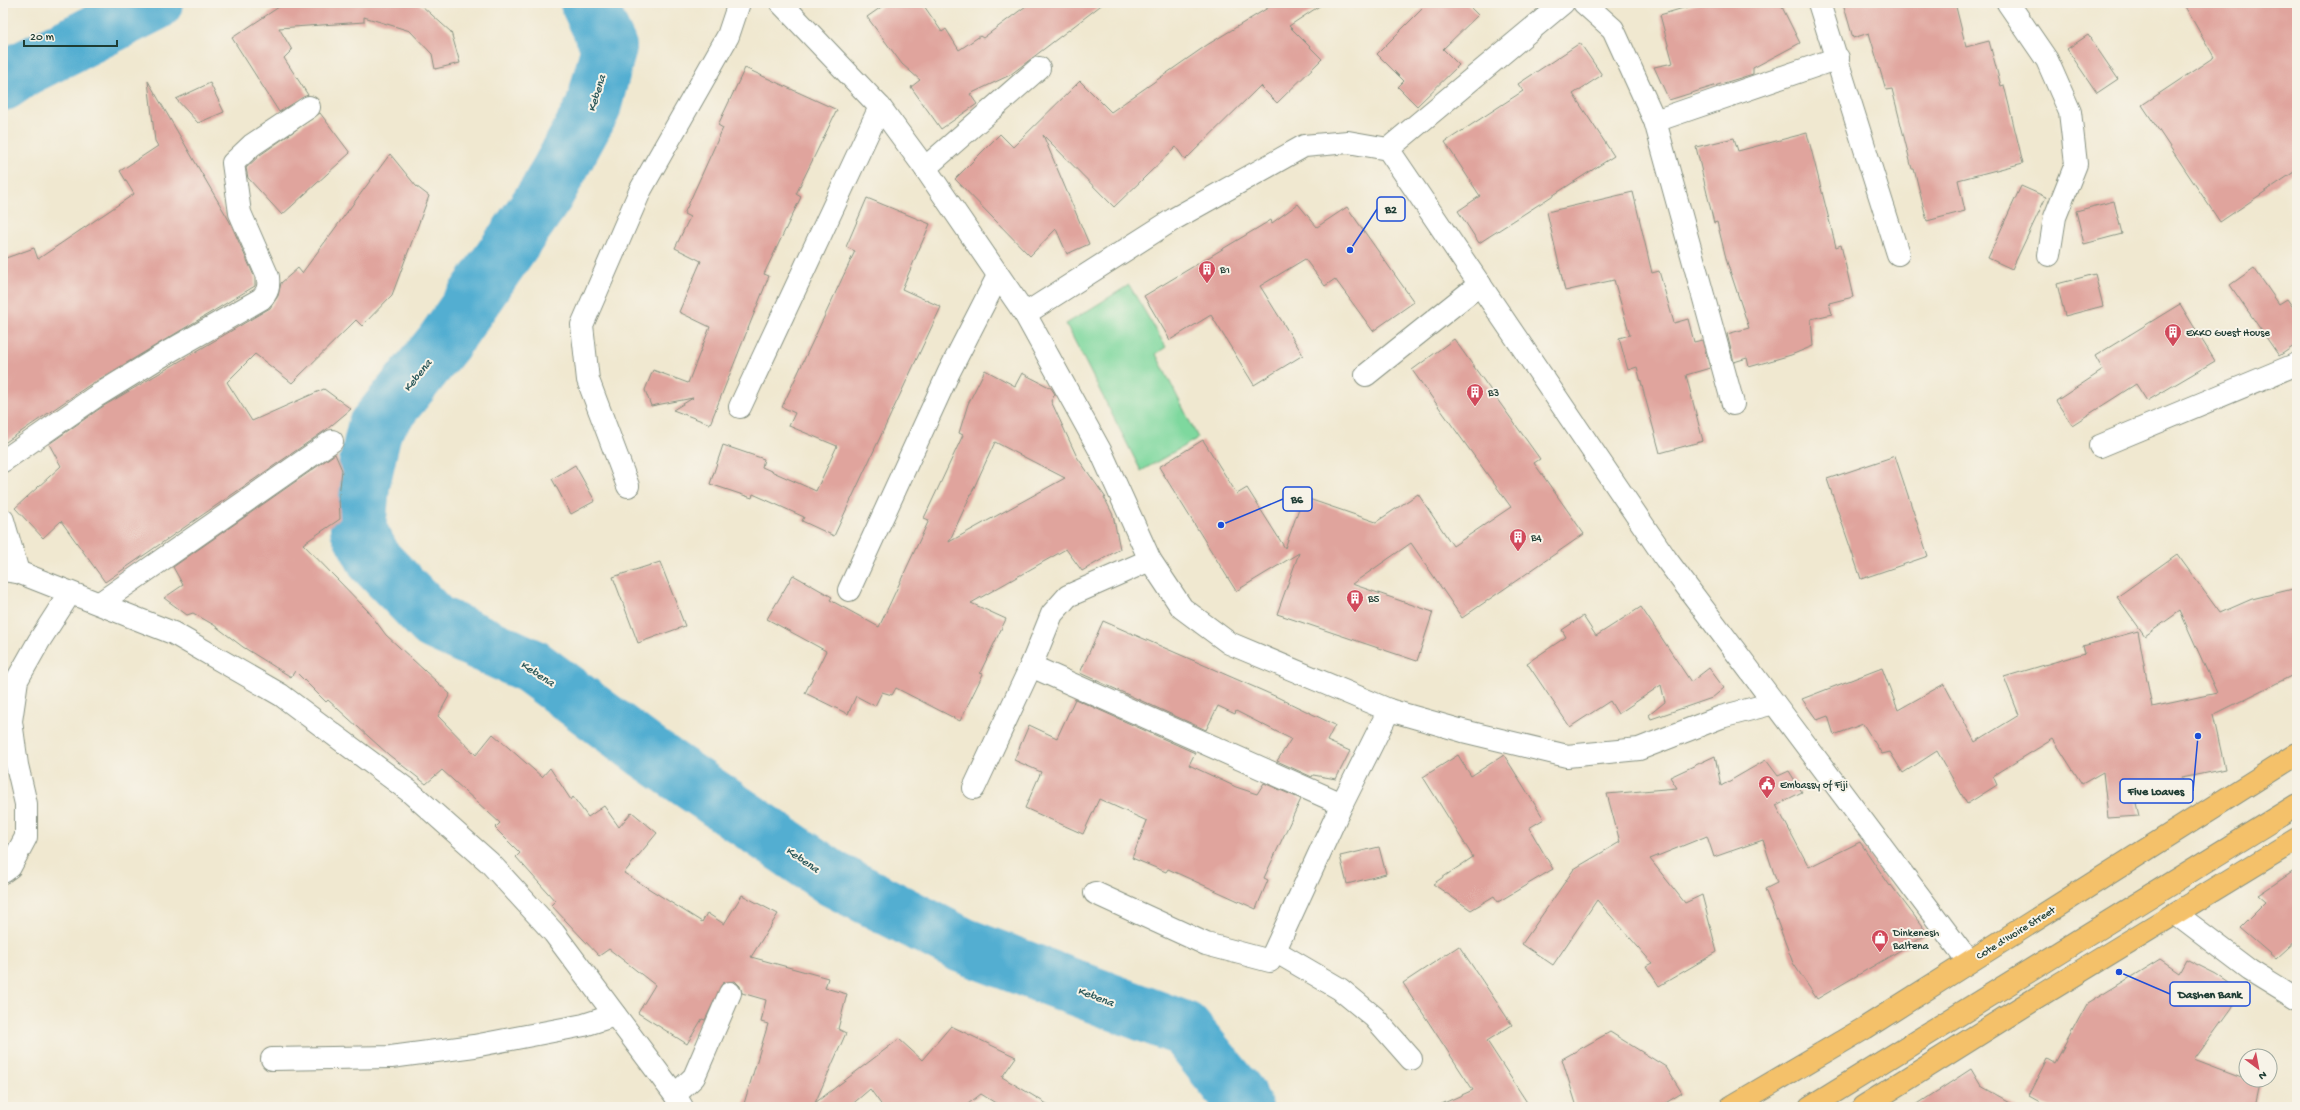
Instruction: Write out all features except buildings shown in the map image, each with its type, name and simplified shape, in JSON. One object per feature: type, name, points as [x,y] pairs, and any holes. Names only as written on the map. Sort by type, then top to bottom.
[{"type":"main road","name":"Cote d'Ivoire Street","points":[[1731,1107],[1865,1028],[2297,754]]},
{"type":"main road","points":[[1810,1107],[2297,805]]},
{"type":"main road","points":[[1864,1107],[2022,1007],[2297,839]]},
{"type":"street","points":[[628,486],[588,380],[582,325],[641,189],[728,36],[739,3]]},
{"type":"street","points":[[781,3],[880,107],[925,168],[1025,314],[1102,454],[1150,560],[1182,608],[1229,643],[1389,710],[1463,731],[1566,756],[1639,749],[1721,717],[1774,702]]},
{"type":"street","points":[[1388,149],[1563,3]]},
{"type":"street","points":[[1584,3],[1613,29],[1655,121],[1733,404]]},
{"type":"street","points":[[1819,3],[1838,58],[1898,254]]},
{"type":"street","points":[[2008,3],[2047,60],[2070,112],[2076,164],[2055,216],[2050,255]]},
{"type":"street","points":[[1655,121],[1838,58]]},
{"type":"street","points":[[925,168],[1039,68]]},
{"type":"street","points":[[3,461],[95,397],[168,352],[261,299],[267,294],[269,286],[268,277],[240,213],[233,163],[252,145],[309,107]]},
{"type":"street","points":[[740,407],[880,107]]},
{"type":"street","points":[[1025,314],[1174,219],[1304,146],[1348,142],[1388,149],[1666,559],[1968,962]]},
{"type":"street","points":[[849,590],[949,372],[998,276]]},
{"type":"street","points":[[1366,376],[1480,284]]},
{"type":"street","points":[[2100,446],[2297,364]]},
{"type":"street","points":[[100,603],[332,441]]},
{"type":"street","points":[[3,520],[11,571],[100,603],[173,633],[281,695],[409,791],[490,863],[554,933],[679,1101],[694,1077],[730,993]]},
{"type":"street","points":[[974,788],[1031,666],[1052,614],[1068,596],[1150,560]]},
{"type":"street","points":[[3,872],[10,867],[26,837],[26,804],[17,765],[11,721],[10,679],[39,641],[70,593]]},
{"type":"street","points":[[1031,666],[1342,804]]},
{"type":"street","points":[[1095,893],[1206,944],[1270,961],[1342,804],[1389,710]]},
{"type":"street","points":[[2176,914],[2250,970],[2297,999]]},
{"type":"street","points":[[1275,951],[1340,990],[1374,1017],[1410,1059]]},
{"type":"street","points":[[272,1059],[391,1057],[474,1046],[584,1025],[615,1015]]},
{"type":"green space","points":[[1129,285],[1166,347],[1156,354],[1198,438],[1141,471],[1066,324]]},
{"type":"waterway","name":"Kebena","points":[[3,83],[23,69],[155,3]]},
{"type":"waterway","name":"Kebena","points":[[588,3],[609,47],[593,108],[546,194],[443,343],[375,427],[362,485],[358,529],[375,561],[434,622],[531,666],[647,752],[833,879],[962,945],[1184,1029],[1238,1095],[1244,1107]]},
{"type":"place","name":"B2","points":[[1350,250]]},
{"type":"place","name":"B1","points":[[1207,284]]},
{"type":"place","name":"EKKO Guest House","points":[[2173,347]]},
{"type":"place","name":"B3","points":[[1475,407]]},
{"type":"place","name":"B6","points":[[1221,525]]},
{"type":"place","name":"B4","points":[[1518,552]]},
{"type":"place","name":"B5","points":[[1355,613]]},
{"type":"place","name":"Five Loaves","points":[[2198,736]]},
{"type":"place","name":"Embassy of Fiji","points":[[1767,799]]},
{"type":"place","name":"Dinkenesh Baltena","points":[[1880,953]]},
{"type":"place","name":"Dashen Bank","points":[[2119,972]]}]
